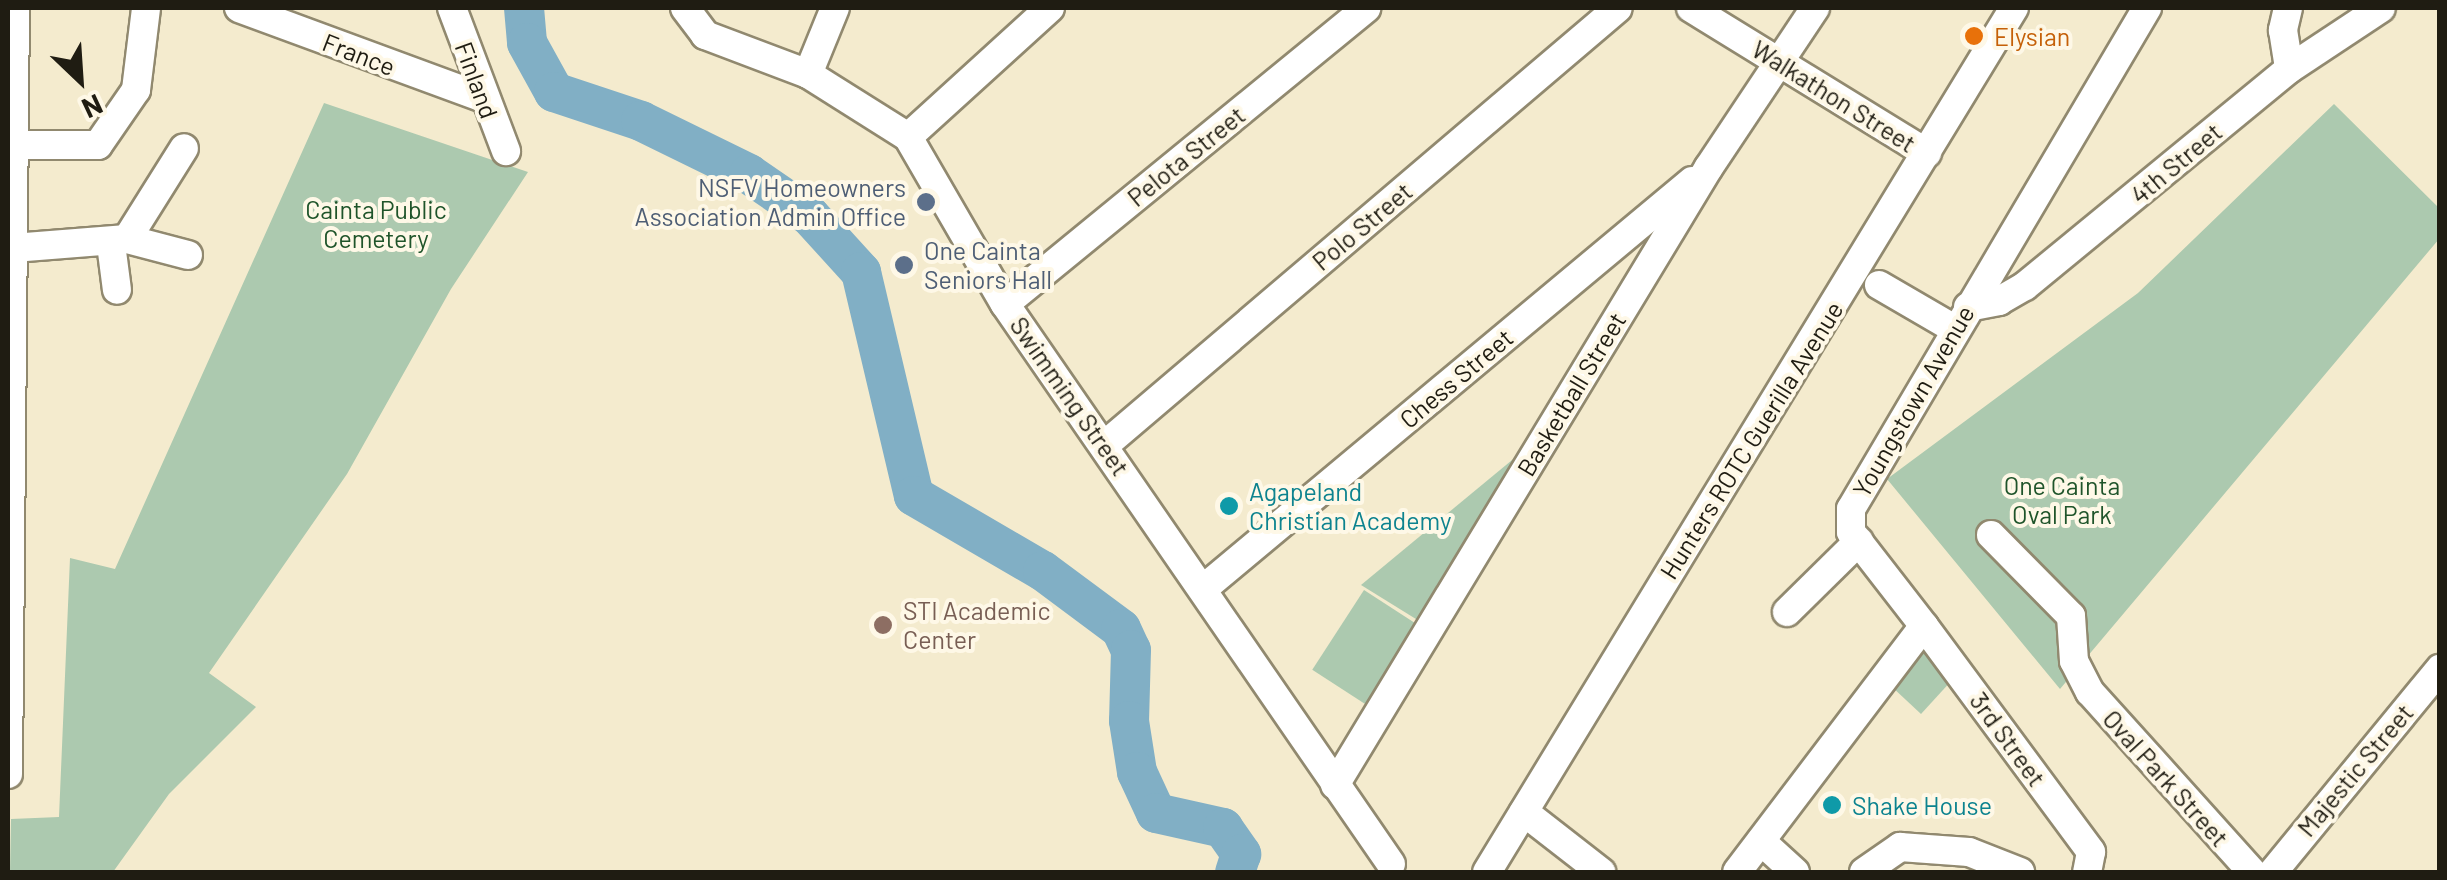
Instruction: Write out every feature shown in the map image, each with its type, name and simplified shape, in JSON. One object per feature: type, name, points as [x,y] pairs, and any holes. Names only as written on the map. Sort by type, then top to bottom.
[{"type":"street","points":[[8,774],[15,8]]},
{"type":"street","points":[[13,145],[98,145],[136,90],[146,8]]},
{"type":"street","name":"France","points":[[242,8],[481,97]]},
{"type":"street","name":"Finland","points":[[452,8],[481,97],[506,151]]},
{"type":"street","name":"Swimming Street","points":[[685,8],[704,35],[808,74],[908,137],[1005,304],[1106,444],[1392,864]]},
{"type":"street","points":[[808,74],[835,8]]},
{"type":"street","points":[[908,137],[1050,8]]},
{"type":"street","name":"Pelota Street","points":[[1005,304],[1366,8]]},
{"type":"street","name":"Polo Street","points":[[1106,444],[1618,8]]},
{"type":"street","name":"Walkathon Street","points":[[1691,8],[1927,153]]},
{"type":"street","name":"Basketball Street","points":[[1335,785],[1708,167],[1782,65],[1815,8]]},
{"type":"street","name":"Hunters ROTC Guerilla Avenue","points":[[1488,872],[2014,8]]},
{"type":"street","name":"Youngstown Avenue","points":[[1859,542],[1847,522],[1851,509],[1960,317],[2146,8]]},
{"type":"street","name":"4th Street","points":[[1960,317],[2025,286],[2301,60],[2381,8]]},
{"type":"street","points":[[2285,18],[2301,60]]},
{"type":"street","points":[[117,290],[119,242],[184,148]]},
{"type":"street","name":"Chess Street","points":[[1202,590],[1708,167]]},
{"type":"street","points":[[13,248],[119,242],[188,255]]},
{"type":"street","points":[[1993,263],[2025,286]]},
{"type":"street","points":[[1879,285],[1960,317]]},
{"type":"street","name":"Oval Park Street","points":[[1991,535],[2072,616],[2074,661],[2108,716],[2252,872]]},
{"type":"street","points":[[1737,872],[1924,626],[1859,542],[1786,612]]},
{"type":"street","name":"3rd Street","points":[[1924,626],[2089,862]]},
{"type":"street","name":"Majestic Street","points":[[2273,872],[2440,669]]},
{"type":"street","points":[[1524,812],[1602,872]]},
{"type":"street","points":[[1762,841],[1795,872]]},
{"type":"street","points":[[1864,872],[1900,847],[1969,852],[2020,872]]},
{"type":"green space","name":"Cainta Public Cemetery","points":[[324,103],[528,172],[451,289],[347,474],[209,673],[256,707],[169,794],[113,872],[10,872],[11,819],[59,817],[70,558],[115,569]]},
{"type":"green space","name":"One Cainta Oval Park","points":[[2334,104],[2439,208],[2439,239],[2060,689],[1887,479],[2138,293]]},
{"type":"green space","points":[[1547,431],[1424,624],[1361,585]]},
{"type":"green space","points":[[1364,590],[1422,628],[1370,707],[1312,670]]},
{"type":"green space","points":[[1930,644],[1953,679],[1921,714],[1891,686]]},
{"type":"waterway","points":[[524,8],[527,43],[554,92],[641,121],[749,174],[810,216],[861,272],[914,496],[1043,571],[1121,629],[1131,650],[1129,721],[1137,772],[1156,813],[1223,828],[1241,854],[1235,872]]},
{"type":"place","name":"Elysian","points":[[1974,36]]},
{"type":"place","name":"NSFV Homeowners Association Admin Office","points":[[926,202]]},
{"type":"place","name":"One Cainta Seniors Hall","points":[[904,265]]},
{"type":"place","name":"Agapeland Christian Academy","points":[[1229,506]]},
{"type":"place","name":"STI Academic Center","points":[[883,625]]},
{"type":"place","name":"Shake House","points":[[1832,805]]}]
